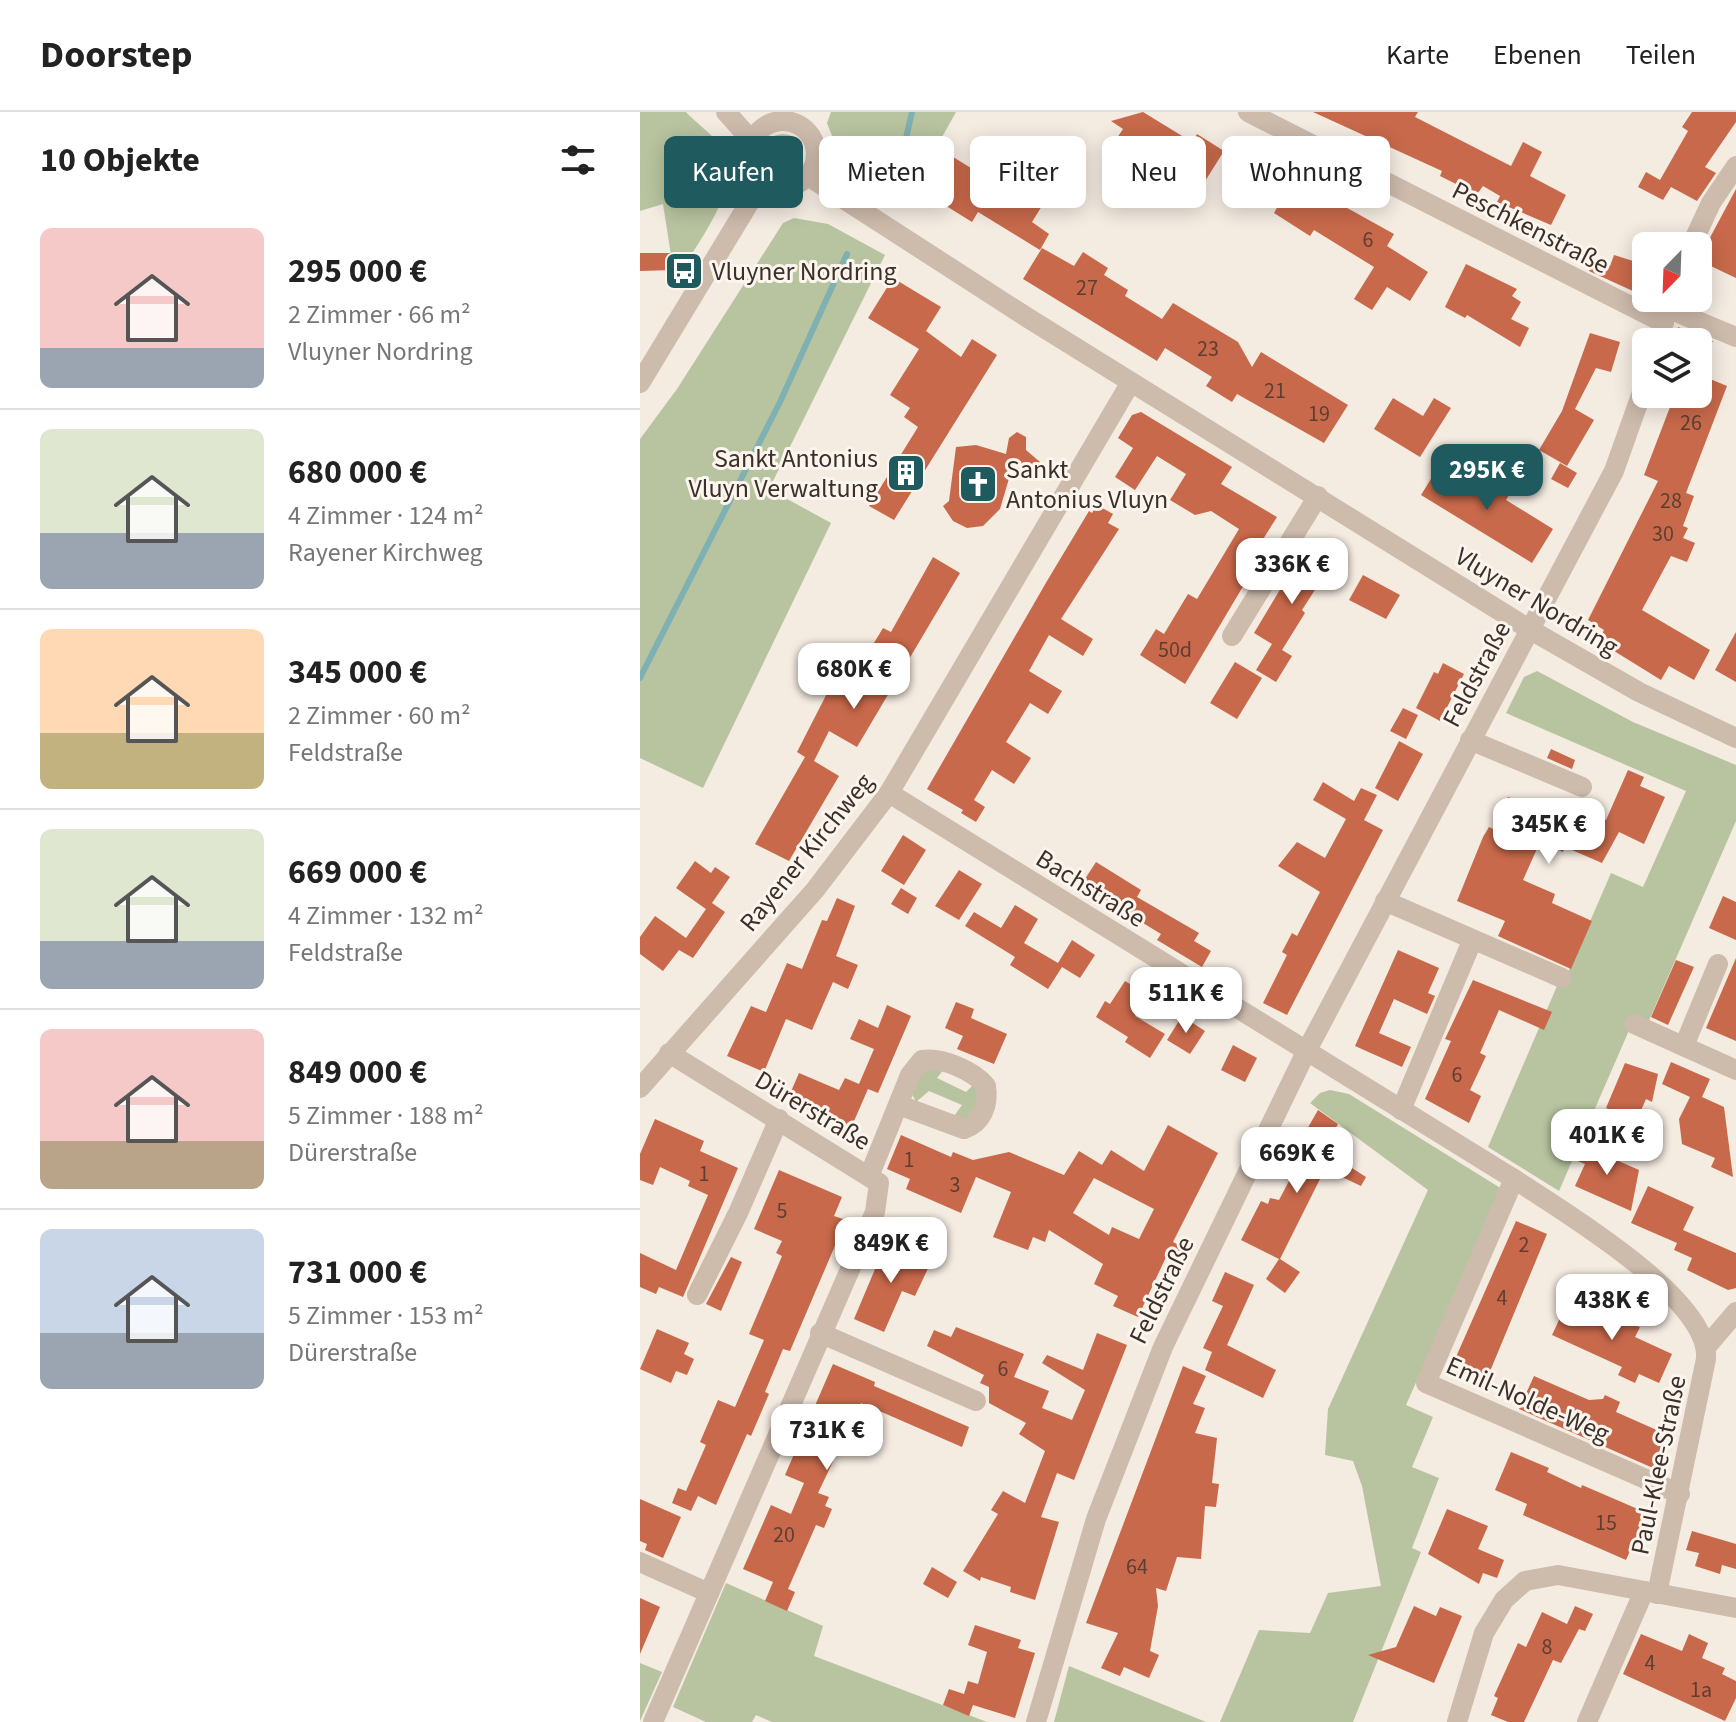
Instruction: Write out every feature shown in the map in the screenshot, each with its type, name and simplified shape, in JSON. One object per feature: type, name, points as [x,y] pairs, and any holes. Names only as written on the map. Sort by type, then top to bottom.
[{"type":"street","points":[[726,112],[748,136]]},
{"type":"street","name":"Peschkenstraße","points":[[1248,112],[1666,318],[1736,337]]},
{"type":"street","points":[[756,136],[766,125],[806,119],[816,153],[808,176],[803,179]]},
{"type":"street","points":[[1698,232],[1711,203],[1736,166]]},
{"type":"street","name":"Vluyner Nordring","points":[[808,176],[1131,382],[1529,629],[1639,692],[1736,738]]},
{"type":"street","points":[[640,383],[746,208]]},
{"type":"street","name":"Rayener Kirchweg","points":[[640,1088],[815,890],[889,793],[1131,382]]},
{"type":"street","name":"Feldstraße","points":[[1036,1722],[1096,1519],[1146,1383],[1306,1052],[1614,471],[1636,408]]},
{"type":"street","points":[[1232,636],[1318,496]]},
{"type":"street","points":[[1470,740],[1582,787]]},
{"type":"street","name":"Bachstraße","points":[[889,793],[1306,1052]]},
{"type":"street","points":[[1385,901],[1562,978]]},
{"type":"street","points":[[1401,1110],[1472,941]]},
{"type":"street","points":[[1684,1046],[1718,964]]},
{"type":"street","points":[[1634,1024],[1736,1070]]},
{"type":"street","name":"Paul-Klee-Straße","points":[[1306,1052],[1514,1179],[1611,1245],[1687,1309],[1707,1346]]},
{"type":"street","name":"Dürerstraße","points":[[653,1722],[875,1212],[879,1183],[870,1174],[669,1053]]},
{"type":"street","points":[[870,1174],[899,1105]]},
{"type":"street","points":[[697,1295],[738,1213],[779,1119]]},
{"type":"street","name":"Emil-Nolde-Weg","points":[[1514,1179],[1426,1383],[1680,1494]]},
{"type":"street","name":"Paul-Klee-Straße","points":[[1587,1722],[1650,1593],[1680,1494],[1707,1346],[1736,1312]]},
{"type":"street","points":[[820,1333],[976,1401]]},
{"type":"street","points":[[640,1562],[709,1593]]},
{"type":"street","points":[[1462,1720],[1484,1633],[1504,1600],[1525,1581],[1558,1575],[1736,1608]]},
{"type":"green space","points":[[640,112],[686,112],[712,136],[664,136],[664,208],[718,208],[675,281],[663,204],[640,211]]},
{"type":"green space","points":[[831,112],[956,112],[943,136],[832,136],[827,123]]},
{"type":"green space","points":[[794,218],[828,224],[885,255],[769,489],[831,523],[703,788],[640,758],[640,439],[677,389],[783,223]]},
{"type":"green space","points":[[1537,671],[1633,722],[1736,765],[1736,821],[1647,1025],[1634,1019],[1559,1191],[1488,1147],[1557,986],[1569,970],[1611,873],[1643,887],[1686,791],[1506,713],[1524,677]]},
{"type":"green space","points":[[921,1068],[945,1068],[937,1078],[966,1092],[976,1082],[982,1099],[966,1119],[952,1119],[962,1105],[929,1091],[916,1102],[912,1094]]},
{"type":"green space","points":[[1330,1090],[1349,1094],[1502,1189],[1406,1405],[1433,1417],[1412,1467],[1439,1478],[1412,1548],[1421,1552],[1353,1722],[1220,1722],[1259,1630],[1310,1633],[1328,1593],[1381,1586],[1362,1486],[1353,1461],[1325,1455],[1328,1409],[1428,1190],[1310,1103],[1320,1093]]},
{"type":"green space","points":[[726,1583],[823,1626],[814,1656],[987,1722],[772,1722],[756,1715],[752,1722],[706,1722],[673,1707]]},
{"type":"green space","points":[[640,1663],[662,1672],[640,1721]]},
{"type":"green space","points":[[1069,1666],[1206,1722],[1054,1722]]},
{"type":"building","points":[[1143,112],[1182,136],[1118,136],[1123,129],[1111,121]]},
{"type":"building","points":[[1313,112],[1418,112],[1415,117],[1511,166],[1523,142],[1542,152],[1530,176],[1566,195],[1551,225],[1497,202],[1500,196],[1483,186],[1478,193],[1440,176],[1442,171],[1390,147],[1390,136],[1365,136]]},
{"type":"building","points":[[1692,112],[1736,112],[1736,122],[1705,167],[1716,173],[1697,201],[1671,187],[1663,200],[1638,187],[1646,172],[1660,180],[1688,131],[1682,127]]},
{"type":"building","points":[[1206,140],[1222,150],[1206,180]]},
{"type":"building","points":[[954,158],[970,167],[970,208],[1041,208],[1032,222],[1049,234],[1040,250],[978,212],[972,222],[949,208],[954,208]]},
{"type":"building","points":[[1736,189],[1736,278],[1712,267],[1712,234]]},
{"type":"building","points":[[1277,208],[1347,208],[1394,234],[1387,246],[1428,272],[1410,301],[1387,287],[1372,310],[1354,299],[1374,267],[1314,230],[1310,236],[1274,213]]},
{"type":"building","points":[[1042,248],[1074,266],[1083,252],[1108,268],[1104,275],[1128,290],[1125,296],[1162,319],[1173,303],[1238,342],[1252,367],[1261,352],[1348,405],[1324,443],[1237,394],[1232,402],[1206,386],[1212,377],[1165,348],[1157,361],[1023,279]]},
{"type":"building","points":[[640,253],[673,253],[674,270],[640,271]]},
{"type":"building","points":[[1614,255],[1632,261],[1632,291],[1589,271],[1595,259],[1610,266]]},
{"type":"building","points":[[1466,264],[1517,289],[1512,296],[1521,302],[1511,319],[1529,328],[1520,347],[1467,315],[1465,318],[1445,307]]},
{"type":"building","points":[[893,278],[941,307],[926,331],[961,357],[972,339],[997,355],[894,520],[869,506],[918,427],[904,417],[910,408],[890,395],[919,349],[868,318]]},
{"type":"building","points":[[1590,333],[1620,342],[1611,372],[1596,368],[1575,409],[1594,420],[1567,466],[1539,450],[1562,411]]},
{"type":"building","points":[[1712,380],[1727,386],[1686,493],[1694,496],[1683,526],[1688,528],[1683,538],[1695,543],[1687,562],[1671,556],[1642,610],[1710,650],[1694,680],[1669,666],[1661,680],[1598,641],[1604,630],[1588,620],[1658,481],[1644,475],[1670,408],[1712,408]]},
{"type":"building","points":[[1393,398],[1423,416],[1434,398],[1451,408],[1420,457],[1374,429]]},
{"type":"building","points":[[1141,412],[1232,467],[1221,484],[1277,517],[1241,574],[1248,578],[1185,684],[1140,655],[1156,629],[1164,634],[1188,594],[1197,599],[1239,529],[1211,511],[1195,515],[1170,500],[1186,474],[1157,456],[1135,490],[1115,477],[1133,448],[1118,438],[1132,415]]},
{"type":"building","name":"Sankt Antonius Vluyn","points":[[1017,432],[1026,437],[1026,450],[1040,462],[1037,474],[1030,478],[1010,475],[1000,509],[983,526],[967,528],[953,521],[943,506],[949,501],[956,447],[976,445],[1006,454],[1009,438]]},
{"type":"building","points":[[1442,461],[1489,490],[1492,485],[1509,495],[1506,500],[1553,529],[1532,563],[1421,495]]},
{"type":"building","points":[[1560,463],[1577,473],[1568,488],[1551,479]]},
{"type":"building","points":[[1097,505],[1113,514],[1108,523],[1119,529],[1061,619],[1093,639],[1083,656],[1049,635],[1029,671],[1062,691],[1048,714],[1030,703],[1006,742],[1031,758],[1014,784],[992,770],[974,800],[985,807],[976,822],[961,813],[963,810],[927,789],[1047,581],[1089,511],[1092,513]]},
{"type":"building","points":[[1311,538],[1338,554],[1302,610],[1305,613],[1282,650],[1292,656],[1276,682],[1256,670],[1272,644],[1254,633]]},
{"type":"building","points":[[933,557],[960,573],[857,747],[829,731],[814,761],[839,776],[789,861],[755,844],[805,757],[797,752],[840,668],[854,676],[883,628],[891,632]]},
{"type":"building","points":[[1363,575],[1400,595],[1386,619],[1349,600]]},
{"type":"building","points":[[1736,632],[1736,682],[1715,670]]},
{"type":"building","points":[[1235,662],[1262,678],[1237,719],[1210,703]]},
{"type":"building","points":[[1443,663],[1464,674],[1440,721],[1416,708],[1434,672],[1438,674]]},
{"type":"building","points":[[1403,708],[1418,715],[1406,739],[1390,731]]},
{"type":"building","points":[[1399,741],[1423,754],[1398,801],[1375,788]]},
{"type":"building","points":[[1551,749],[1575,760],[1572,769],[1547,758]]},
{"type":"building","points":[[1628,770],[1644,777],[1640,786],[1665,797],[1644,844],[1619,832],[1602,863],[1565,847],[1563,852],[1540,842],[1523,880],[1555,894],[1552,903],[1592,921],[1571,969],[1498,936],[1505,921],[1457,901],[1483,837],[1489,827],[1493,829],[1508,797],[1551,813],[1557,800],[1606,820]]},
{"type":"building","points":[[1323,782],[1354,801],[1361,788],[1377,795],[1364,820],[1383,830],[1287,1015],[1263,1003],[1287,955],[1282,952],[1292,933],[1297,936],[1320,892],[1278,866],[1297,842],[1325,858],[1346,819],[1313,800]]},
{"type":"building","points":[[903,835],[926,850],[904,885],[881,871]]},
{"type":"building","points":[[695,861],[711,873],[715,867],[730,877],[712,903],[725,912],[693,958],[679,950],[663,971],[640,954],[640,937],[655,916],[686,938],[706,909],[676,888]]},
{"type":"building","points":[[1096,862],[1141,890],[1137,897],[1199,933],[1194,941],[1211,951],[1202,967],[1157,940],[1161,934],[1081,885]]},
{"type":"building","points":[[959,870],[982,884],[959,920],[935,906]]},
{"type":"building","points":[[901,888],[917,898],[908,914],[891,904]]},
{"type":"building","points":[[1723,896],[1736,902],[1736,940],[1709,928]]},
{"type":"building","points":[[837,898],[855,906],[836,956],[858,965],[848,989],[833,982],[812,1030],[786,1019],[764,1072],[727,1056],[751,1006],[766,1012],[787,963],[802,969],[822,920],[827,921]]},
{"type":"building","points":[[1015,905],[1038,919],[1024,943],[1058,963],[1072,940],[1095,955],[1080,978],[1062,967],[1048,989],[1010,965],[1015,957],[965,926],[974,912],[1001,928]]},
{"type":"building","points":[[1398,950],[1439,968],[1428,993],[1435,996],[1427,1014],[1394,999],[1379,1033],[1411,1047],[1402,1067],[1355,1046]]},
{"type":"building","points":[[1736,958],[1736,1041],[1706,1028]]},
{"type":"building","points":[[1676,960],[1694,967],[1668,1025],[1651,1017]]},
{"type":"building","points":[[1473,980],[1552,1012],[1544,1030],[1499,1010],[1480,1053],[1486,1056],[1470,1090],[1481,1096],[1469,1123],[1425,1099],[1451,1041],[1445,1039]]},
{"type":"building","points":[[1125,981],[1148,995],[1135,1016],[1165,1034],[1150,1058],[1125,1042],[1128,1037],[1096,1017],[1105,1001],[1110,1004]]},
{"type":"building","points":[[956,1002],[974,1009],[971,1018],[1007,1034],[994,1064],[957,1049],[963,1036],[945,1028]]},
{"type":"building","points":[[887,1005],[911,1016],[878,1093],[868,1089],[851,1128],[804,1107],[806,1103],[789,1096],[799,1073],[839,1090],[845,1078],[859,1084],[874,1049],[850,1039],[859,1019],[878,1028]]},
{"type":"building","points":[[1182,1016],[1205,1031],[1190,1054],[1167,1040]]},
{"type":"building","points":[[1233,1045],[1257,1058],[1245,1082],[1221,1070]]},
{"type":"building","points":[[1671,1062],[1710,1079],[1702,1097],[1724,1107],[1733,1177],[1711,1167],[1715,1158],[1682,1144],[1679,1119],[1690,1097],[1662,1084]]},
{"type":"building","points":[[1625,1063],[1658,1074],[1652,1102],[1646,1099],[1636,1122],[1606,1108]]},
{"type":"building","points":[[1318,1110],[1338,1124],[1326,1147],[1341,1154],[1338,1159],[1366,1177],[1361,1186],[1325,1169],[1280,1259],[1300,1272],[1285,1293],[1266,1279],[1279,1259],[1241,1240],[1261,1201],[1268,1204],[1270,1198],[1279,1200],[1299,1162],[1284,1154],[1298,1127],[1306,1131]]},
{"type":"building","points":[[655,1119],[704,1141],[700,1151],[738,1168],[683,1297],[659,1287],[656,1294],[640,1287],[640,1253],[676,1270],[708,1195],[688,1186],[690,1181],[660,1167],[653,1185],[640,1180],[640,1154]]},
{"type":"building","points":[[1168,1125],[1218,1153],[1173,1242],[1193,1252],[1167,1255],[1138,1317],[1113,1306],[1118,1296],[1094,1284],[1103,1264],[1049,1230],[1045,1242],[1033,1237],[1028,1250],[993,1237],[1011,1192],[976,1177],[961,1213],[906,1189],[910,1179],[887,1169],[901,1135],[951,1157],[953,1152],[973,1160],[1009,1152],[1064,1175],[1079,1151],[1102,1165],[1111,1150],[1144,1171]],"holes":[[[1094,1178],[1154,1209],[1139,1239],[1112,1227],[1109,1235],[1073,1213]]]},
{"type":"building","points":[[1580,1144],[1639,1170],[1631,1211],[1575,1186],[1585,1164],[1573,1159]]},
{"type":"building","points":[[779,1170],[842,1197],[834,1216],[846,1220],[790,1351],[783,1349],[751,1436],[747,1434],[716,1505],[698,1496],[691,1511],[672,1503],[678,1488],[686,1491],[706,1445],[700,1442],[718,1400],[735,1407],[764,1340],[749,1334],[782,1256],[776,1253],[782,1241],[754,1229]]},
{"type":"building","points":[[1648,1186],[1694,1207],[1683,1230],[1736,1253],[1736,1288],[1728,1290],[1687,1270],[1692,1258],[1674,1250],[1677,1243],[1631,1223]]},
{"type":"building","points":[[1516,1221],[1547,1234],[1486,1381],[1480,1378],[1476,1387],[1458,1379],[1463,1370],[1452,1366]]},
{"type":"building","points":[[886,1243],[931,1262],[915,1296],[902,1291],[884,1332],[854,1319]]},
{"type":"building","points":[[731,1257],[742,1262],[721,1311],[706,1304]]},
{"type":"building","points":[[1225,1272],[1254,1285],[1227,1345],[1276,1370],[1263,1398],[1205,1370],[1212,1352],[1203,1348],[1223,1306],[1212,1301]]},
{"type":"building","points":[[1569,1299],[1640,1327],[1635,1337],[1672,1354],[1659,1383],[1639,1374],[1635,1383],[1618,1375],[1622,1367],[1552,1335]]},
{"type":"building","points":[[956,1327],[1024,1354],[1014,1377],[1049,1391],[1042,1408],[1072,1420],[1085,1390],[1042,1363],[1047,1355],[1083,1370],[1097,1333],[1127,1345],[1074,1480],[1057,1473],[1041,1517],[1059,1522],[1035,1600],[1010,1592],[1011,1587],[981,1577],[980,1581],[963,1571],[998,1514],[991,1510],[1003,1491],[1025,1503],[1045,1451],[1019,1434],[1026,1423],[989,1403],[989,1387],[980,1383],[984,1375],[927,1346],[934,1330],[951,1337]]},
{"type":"building","points":[[657,1329],[689,1343],[684,1354],[694,1359],[687,1375],[676,1371],[671,1383],[640,1369]]},
{"type":"building","points":[[833,1364],[875,1382],[874,1386],[969,1427],[962,1447],[861,1403],[818,1493],[829,1497],[825,1506],[832,1509],[824,1528],[816,1525],[788,1589],[795,1592],[787,1611],[765,1601],[773,1582],[743,1569],[771,1505],[791,1514],[804,1483],[785,1475]]},
{"type":"building","points":[[1183,1366],[1206,1376],[1193,1404],[1205,1408],[1195,1433],[1217,1438],[1212,1483],[1219,1484],[1216,1507],[1205,1506],[1201,1559],[1177,1557],[1166,1591],[1156,1588],[1158,1606],[1150,1651],[1159,1655],[1149,1678],[1124,1667],[1120,1676],[1101,1668],[1118,1633],[1086,1623]]},
{"type":"building","points":[[1534,1376],[1589,1400],[1603,1399],[1605,1395],[1620,1402],[1616,1412],[1668,1435],[1653,1468],[1519,1409]]},
{"type":"building","points":[[1511,1452],[1549,1468],[1547,1472],[1581,1488],[1582,1485],[1647,1513],[1626,1560],[1523,1515],[1527,1504],[1495,1490]]},
{"type":"building","points":[[640,1499],[681,1517],[663,1558],[645,1550],[647,1544],[640,1541]]},
{"type":"building","points":[[1447,1509],[1488,1526],[1478,1549],[1504,1560],[1497,1578],[1483,1573],[1479,1584],[1428,1554]]},
{"type":"building","points":[[1692,1531],[1736,1544],[1736,1569],[1722,1565],[1720,1574],[1695,1566],[1699,1553],[1686,1550]]},
{"type":"building","points":[[932,1567],[957,1582],[948,1598],[923,1584]]},
{"type":"building","points":[[640,1598],[660,1607],[640,1654]]},
{"type":"building","points":[[1414,1606],[1436,1616],[1440,1607],[1462,1616],[1434,1683],[1368,1655],[1396,1647]]},
{"type":"building","points":[[1575,1606],[1593,1614],[1585,1631],[1579,1629],[1561,1663],[1553,1660],[1524,1722],[1508,1722],[1491,1715],[1498,1698],[1494,1696],[1518,1643],[1526,1647],[1542,1612],[1567,1624]]},
{"type":"building","points":[[975,1625],[1021,1640],[1018,1648],[1035,1653],[1015,1718],[973,1705],[969,1716],[943,1705],[949,1689],[964,1694],[968,1681],[978,1684],[987,1652],[968,1645]]},
{"type":"building","points":[[1641,1634],[1682,1651],[1689,1634],[1708,1643],[1702,1658],[1725,1668],[1722,1674],[1736,1681],[1736,1698],[1725,1721],[1623,1674]]},
{"type":"waterway","points":[[907,136],[912,112]]},
{"type":"waterway","points":[[640,678],[780,402],[847,254]]},
{"type":"place","name":"Vluyner Nordring","points":[[684,271]]},
{"type":"place","name":"Sankt Antonius Vluyn Verwaltung","points":[[906,473]]},
{"type":"place","name":"Sankt Antonius Vluyn","points":[[978,484]]}]
